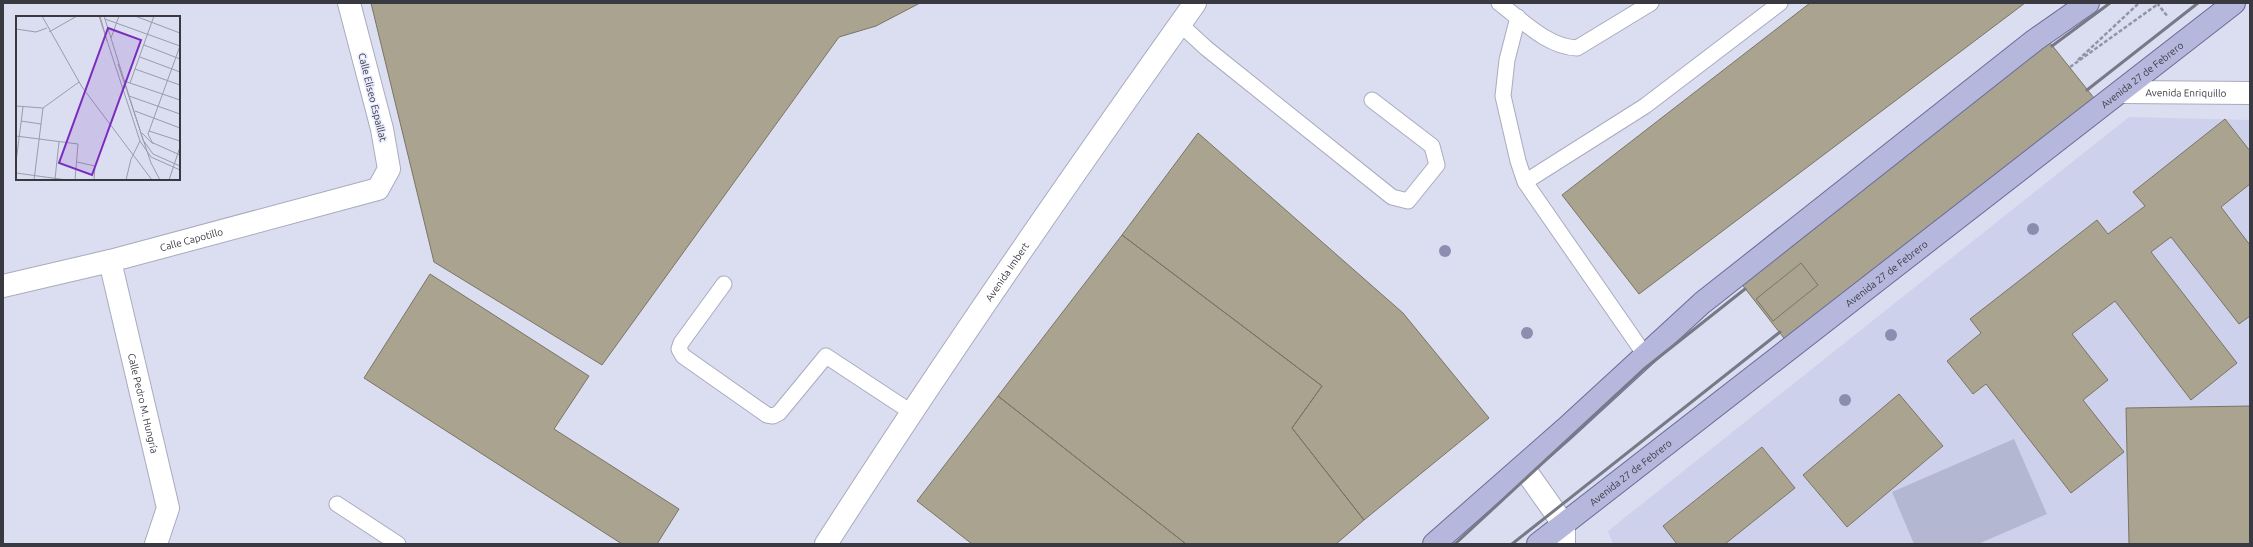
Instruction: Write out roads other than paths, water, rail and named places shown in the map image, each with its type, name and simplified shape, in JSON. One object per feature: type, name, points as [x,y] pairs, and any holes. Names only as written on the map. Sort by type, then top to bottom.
[{"type":"main road","points":[[1434,544],[1523,467],[1702,303],[2035,40],[2088,3]]},
{"type":"main road","name":"Avenida 27 de Febrero","points":[[1538,544],[1564,534],[2234,3]]},
{"type":"street","name":"Calle Eliseo Espaillat","points":[[349,3],[382,129],[389,169],[378,189]]},
{"type":"street","name":"Avenida Imbert","points":[[826,544],[911,412],[1015,258],[1195,3]]},
{"type":"street","name":"Avenida Enriquillo","points":[[2122,92],[2250,93]]},
{"type":"street","name":"Calle Capotillo","points":[[3,286],[110,261],[378,189]]},
{"type":"street","name":"Calle Pedro M. Hungría","points":[[110,261],[168,508],[156,544]]},
{"type":"street","points":[[1523,467],[1564,534]]},
{"type":"lane","points":[[1499,3],[1552,42],[1564,47],[1577,48],[1651,3]]},
{"type":"lane","points":[[1525,182],[1645,106],[1780,3]]},
{"type":"lane","points":[[1518,17],[1507,60],[1503,96],[1518,161],[1525,182],[1645,355]]},
{"type":"lane","points":[[1180,24],[1206,48],[1392,197],[1408,201],[1437,165],[1432,146],[1372,100]]},
{"type":"lane","points":[[724,284],[681,343],[679,349],[683,356],[767,415],[773,416],[779,413],[826,356],[911,412]]},
{"type":"lane","points":[[337,504],[398,544]]},
{"type":"railway","points":[[2052,46],[2110,3]]},
{"type":"railway","points":[[2087,90],[2198,3]]},
{"type":"railway","points":[[1455,544],[1644,369],[1745,289]]},
{"type":"railway","points":[[1512,544],[1780,332]]}]
